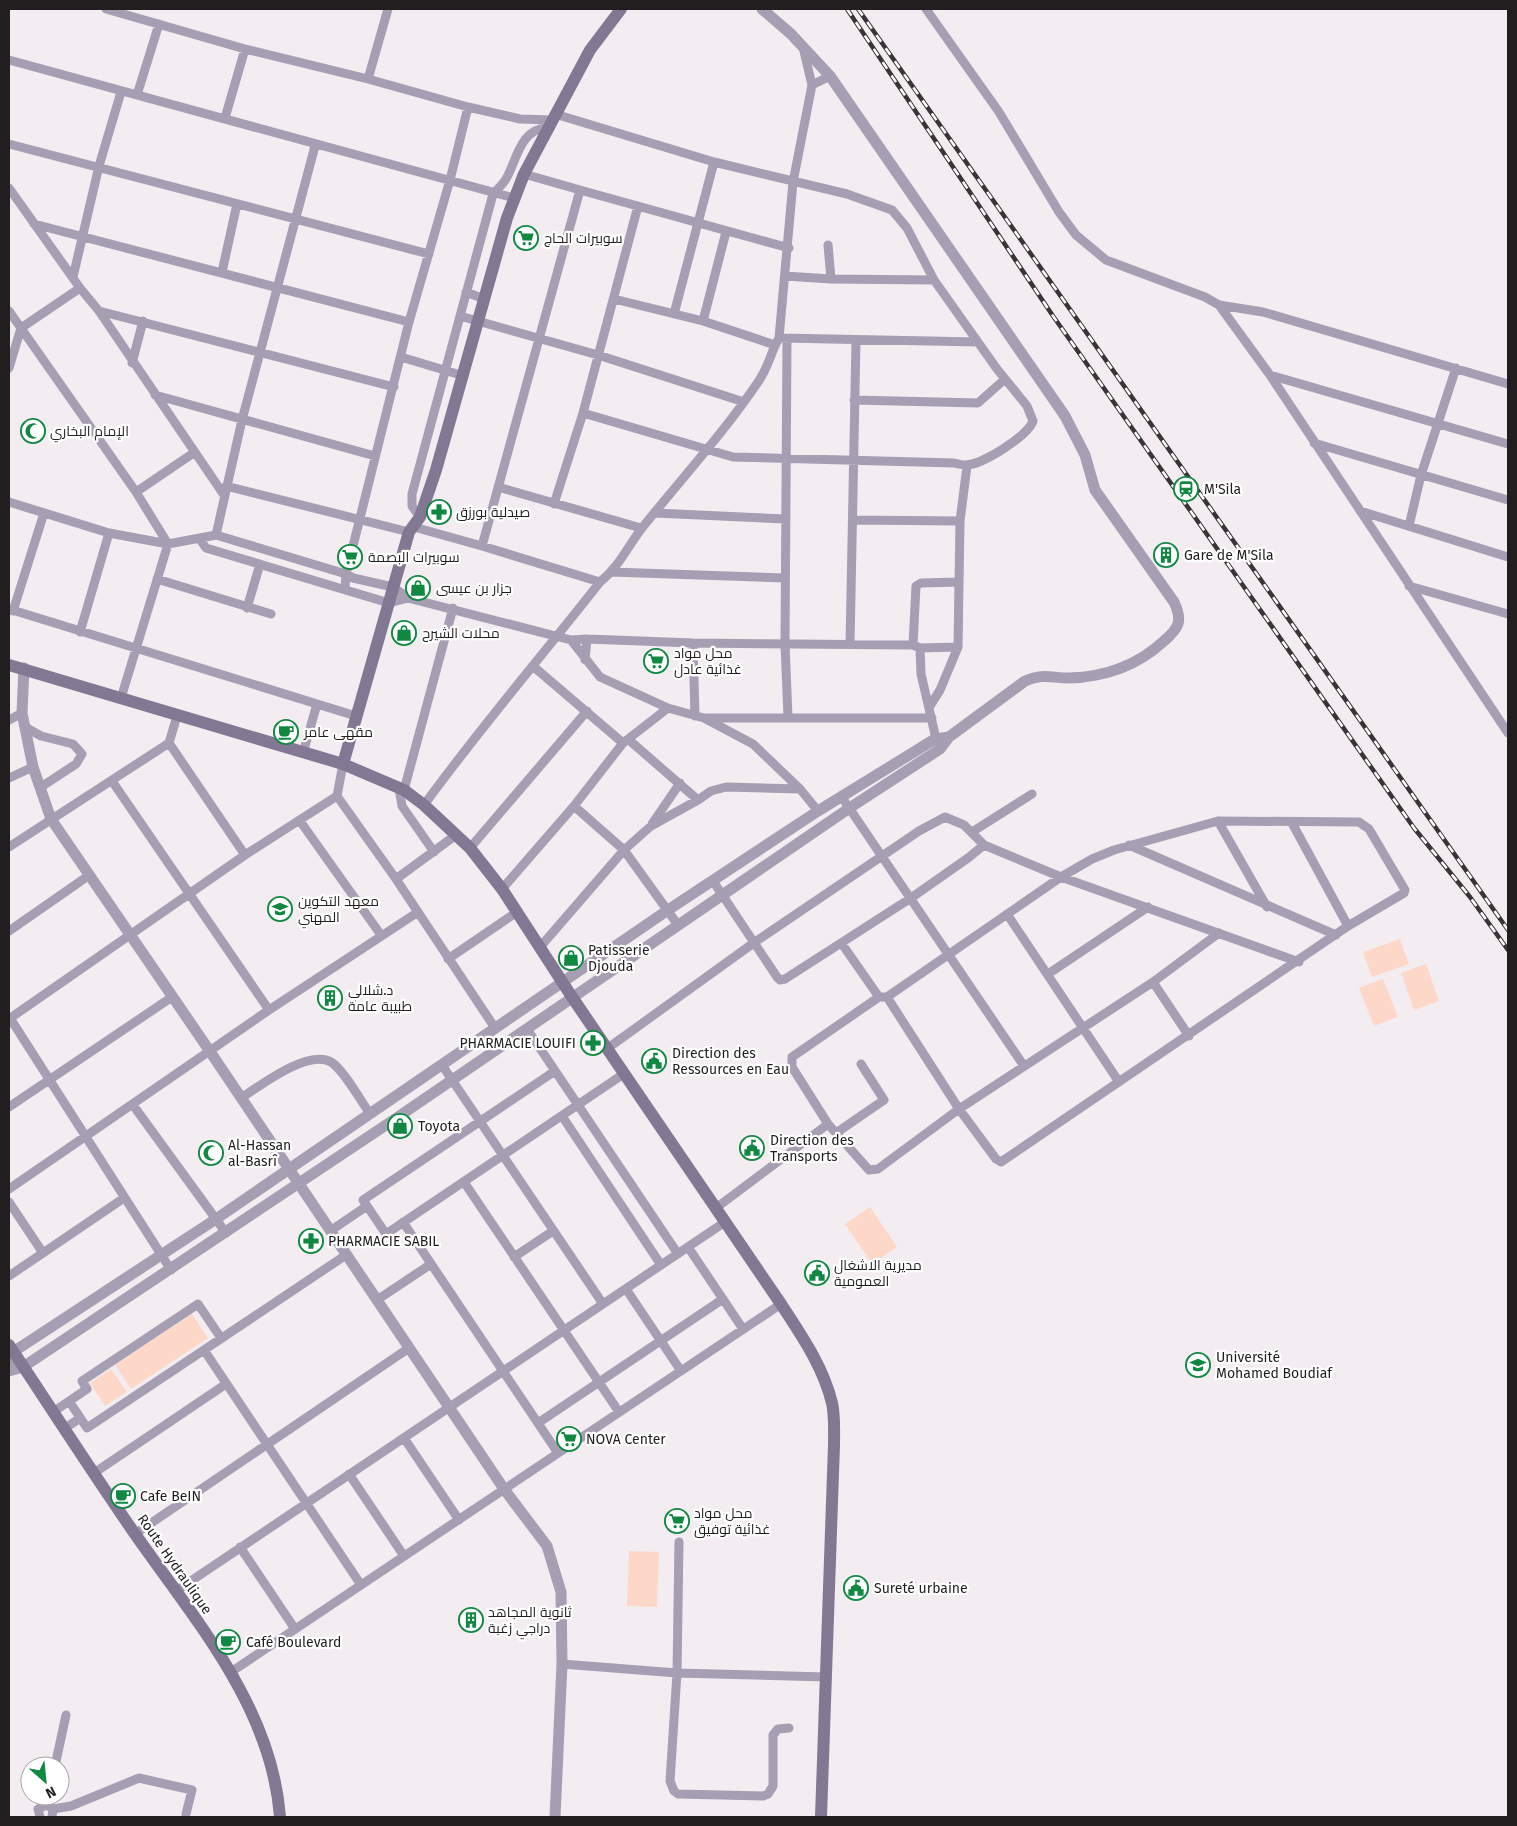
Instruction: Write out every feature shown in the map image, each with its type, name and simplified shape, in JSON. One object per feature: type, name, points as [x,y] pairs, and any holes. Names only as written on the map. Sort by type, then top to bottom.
[{"type":"main road","points":[[344,764],[393,587],[464,376],[484,299],[514,198],[551,121],[590,50],[621,9]]},
{"type":"main road","points":[[9,665],[344,764],[402,789],[424,805],[470,848],[502,889],[541,946],[572,997],[781,1304],[811,1351],[832,1404],[834,1445],[821,1817]]},
{"type":"main road","name":"Route Hydraulique","points":[[11,1348],[64,1430],[231,1672],[267,1747],[276,1780],[280,1817]]},
{"type":"street","points":[[106,9],[245,49],[368,79],[468,107],[520,119],[551,121],[847,194],[892,210],[906,228],[934,280],[1005,379],[1027,406],[1033,421],[1031,426],[1004,448],[967,466],[954,463],[788,460],[733,457],[583,413]]},
{"type":"street","points":[[368,79],[388,9]]},
{"type":"street","points":[[9,1366],[11,1348],[162,1255],[668,910],[841,796],[949,737],[1007,693],[1036,676],[1048,675],[1068,678],[1119,671],[1159,646],[1178,629],[1180,621],[1174,602],[1095,490],[1085,455],[1065,416],[830,76],[803,47],[762,9]]},
{"type":"street","points":[[926,9],[974,74],[1059,212],[1076,234],[1106,260],[1205,297],[1219,305],[1263,312],[1508,384]]},
{"type":"street","points":[[137,95],[159,24]]},
{"type":"street","points":[[788,717],[785,578],[788,460],[780,340],[793,182],[812,85],[803,47]]},
{"type":"street","points":[[225,118],[245,49]]},
{"type":"street","points":[[9,60],[121,92],[225,118],[315,146],[514,198]]},
{"type":"street","points":[[812,85],[830,76]]},
{"type":"street","points":[[73,277],[99,166],[121,92]]},
{"type":"street","points":[[344,589],[359,520],[409,322],[450,180],[468,107]]},
{"type":"street","points":[[414,525],[412,494],[493,194],[506,180],[524,140],[551,121]]},
{"type":"street","points":[[9,144],[99,166],[429,254]]},
{"type":"street","points":[[216,535],[242,420],[279,287],[315,146]]},
{"type":"street","points":[[674,314],[714,162]]},
{"type":"street","points":[[524,174],[699,222],[726,232],[789,248]]},
{"type":"street","points":[[9,188],[80,288],[99,311],[155,396],[225,491],[359,520],[414,525],[600,582]]},
{"type":"street","points":[[482,546],[541,339],[580,190]]},
{"type":"street","points":[[222,272],[237,204]]},
{"type":"street","points":[[554,504],[583,413],[638,206]]},
{"type":"street","points":[[34,224],[409,322]]},
{"type":"street","points":[[703,321],[726,232]]},
{"type":"street","points":[[828,245],[831,280]]},
{"type":"street","points":[[785,276],[831,280],[934,280]]},
{"type":"street","points":[[9,368],[21,328],[80,288]]},
{"type":"street","points":[[466,292],[484,299]]},
{"type":"street","points":[[614,299],[780,340],[978,342]]},
{"type":"street","points":[[1219,305],[1270,376],[1508,733]]},
{"type":"street","points":[[9,311],[136,492],[168,544],[121,698]]},
{"type":"street","points":[[99,311],[394,387]]},
{"type":"street","points":[[460,316],[598,355],[744,402]]},
{"type":"street","points":[[132,363],[143,321]]},
{"type":"street","points":[[424,805],[463,752],[534,667],[600,582],[612,572],[641,528],[708,451],[744,402],[771,359],[780,340]]},
{"type":"street","points":[[850,644],[856,341]]},
{"type":"street","points":[[401,357],[464,376]]},
{"type":"street","points":[[1409,526],[1421,475],[1456,368]]},
{"type":"street","points":[[1270,376],[1508,444]]},
{"type":"street","points":[[854,400],[978,403],[1005,379]]},
{"type":"street","points":[[155,396],[376,456]]},
{"type":"street","points":[[1314,443],[1508,500]]},
{"type":"street","points":[[424,444],[441,448]]},
{"type":"street","points":[[136,492],[195,452]]},
{"type":"street","points":[[930,706],[940,690],[958,647],[960,521],[967,466]]},
{"type":"street","points":[[498,487],[641,528]]},
{"type":"street","points":[[9,502],[108,533],[168,544],[216,535],[346,574],[353,578],[393,587],[408,598],[453,608],[571,640],[587,638],[694,643],[958,647]]},
{"type":"street","points":[[1360,511],[1508,557]]},
{"type":"street","points":[[44,513],[11,610],[356,716]]},
{"type":"street","points":[[655,513],[786,519]]},
{"type":"street","points":[[853,520],[960,521]]},
{"type":"street","points":[[80,632],[108,533]]},
{"type":"street","points":[[199,538],[206,548],[389,603],[408,598]]},
{"type":"street","points":[[247,608],[260,564]]},
{"type":"street","points":[[612,572],[785,578]]},
{"type":"street","points":[[157,579],[271,614]]},
{"type":"street","points":[[937,744],[930,706],[921,674],[917,646],[916,586],[921,583],[958,582]]},
{"type":"street","points":[[1409,586],[1508,614]]},
{"type":"street","points":[[434,852],[402,806],[402,789],[453,608]]},
{"type":"street","points":[[585,660],[587,638]]},
{"type":"street","points":[[571,640],[585,660],[600,676],[668,708],[700,717],[753,744],[800,789],[818,811]]},
{"type":"street","points":[[694,643],[700,717]]},
{"type":"street","points":[[534,667],[680,783],[698,800]]},
{"type":"street","points":[[24,668],[22,713],[33,767],[51,819],[88,876],[209,1050],[504,1489],[547,1546],[561,1592],[562,1664],[554,1817]]},
{"type":"street","points":[[303,753],[316,704]]},
{"type":"street","points":[[502,889],[574,806],[626,742],[668,708]]},
{"type":"street","points":[[470,848],[587,710]]},
{"type":"street","points":[[9,720],[22,713]]},
{"type":"street","points":[[9,847],[169,743],[177,716]]},
{"type":"street","points":[[700,717],[932,718]]},
{"type":"street","points":[[25,727],[41,736],[73,744],[82,754],[80,761],[41,786]]},
{"type":"street","points":[[169,743],[245,855]]},
{"type":"street","points":[[9,1371],[23,1367],[171,1270],[724,895],[937,744]]},
{"type":"street","points":[[171,1270],[85,1137],[51,1079],[9,1019],[245,855],[337,796],[344,764]]},
{"type":"street","points":[[9,778],[33,767]]},
{"type":"street","points":[[112,781],[269,1010]]},
{"type":"street","points":[[651,826],[680,783]]},
{"type":"street","points":[[541,946],[624,850],[651,826],[711,791],[726,787],[800,789]]},
{"type":"street","points":[[972,832],[1032,794]]},
{"type":"street","points":[[337,796],[396,879],[495,1028]]},
{"type":"street","points":[[841,796],[1024,1066]]},
{"type":"street","points":[[574,806],[624,850],[678,925]]},
{"type":"street","points":[[608,1048],[755,942],[919,831],[946,817],[953,819],[972,832],[984,844],[1061,877],[1299,962]]},
{"type":"street","points":[[300,821],[381,935]]},
{"type":"street","points":[[1218,821],[1268,907]]},
{"type":"street","points":[[842,944],[883,997],[959,1109],[996,1159],[1001,1162],[1299,962],[1348,926],[1404,893],[1404,886],[1364,824],[1351,821],[1292,823],[1218,821],[1092,858],[1061,877],[883,997],[792,1057],[792,1067],[828,1124],[866,1168],[873,1171],[959,1109],[1153,982],[1219,933]]},
{"type":"street","points":[[1292,823],[1348,926]]},
{"type":"street","points":[[396,879],[456,835]]},
{"type":"street","points":[[713,881],[780,980],[842,944],[968,858],[984,844]]},
{"type":"street","points":[[1129,846],[1336,935]]},
{"type":"street","points":[[9,930],[88,876]]},
{"type":"street","points":[[1048,974],[1148,907]]},
{"type":"street","points":[[9,1189],[209,1050],[418,912]]},
{"type":"street","points":[[448,959],[517,912]]},
{"type":"street","points":[[1006,914],[1119,1082]]},
{"type":"street","points":[[1153,982],[1189,1036]]},
{"type":"street","points":[[9,1107],[172,997]]},
{"type":"street","points":[[527,1029],[678,1254]]},
{"type":"street","points":[[241,1098],[277,1074],[302,1063],[323,1059],[336,1066],[370,1114]]},
{"type":"street","points":[[836,1133],[884,1100],[862,1064]]},
{"type":"street","points":[[442,1065],[603,1304]]},
{"type":"street","points":[[555,1071],[363,1200],[386,1234],[625,1074]]},
{"type":"street","points":[[132,1104],[226,1232]]},
{"type":"street","points":[[562,1116],[661,1265]]},
{"type":"street","points":[[716,1208],[828,1124]]},
{"type":"street","points":[[464,1182],[619,1412]]},
{"type":"street","points":[[9,1276],[124,1198]]},
{"type":"street","points":[[9,1202],[43,1253]]},
{"type":"street","points":[[330,1231],[367,1206]]},
{"type":"street","points":[[403,1222],[558,1453]]},
{"type":"street","points":[[176,1591],[726,1222]]},
{"type":"street","points":[[514,1257],[553,1231]]},
{"type":"street","points":[[688,1247],[743,1329]]},
{"type":"street","points":[[69,1401],[87,1428],[346,1255]]},
{"type":"street","points":[[376,1300],[431,1264]]},
{"type":"street","points":[[626,1289],[681,1370]]},
{"type":"street","points":[[538,1423],[723,1299]]},
{"type":"street","points":[[52,1412],[87,1388],[82,1381],[198,1304],[221,1338]]},
{"type":"street","points":[[231,1672],[781,1304]]},
{"type":"street","points":[[135,1534],[266,1443],[409,1348]]},
{"type":"street","points":[[204,1350],[361,1585]]},
{"type":"street","points":[[94,1473],[226,1384]]},
{"type":"street","points":[[64,1430],[80,1418]]},
{"type":"street","points":[[404,1438],[459,1520]]},
{"type":"street","points":[[349,1474],[404,1556]]},
{"type":"street","points":[[679,1542],[677,1673],[670,1781],[674,1792],[678,1794],[763,1796],[768,1794],[772,1786],[773,1735],[778,1729],[789,1728]]},
{"type":"street","points":[[240,1547],[295,1629]]},
{"type":"street","points":[[562,1664],[677,1673],[826,1676]]},
{"type":"street","points":[[57,1756],[66,1715]]},
{"type":"street","points":[[40,1817],[38,1809],[51,1810],[71,1806],[139,1778],[192,1790],[186,1814]]},
{"type":"shaded area","points":[[1400,939],[1409,964],[1372,977],[1363,952]]},
{"type":"shaded area","points":[[1426,964],[1439,1001],[1414,1010],[1401,973]]},
{"type":"shaded area","points":[[1383,979],[1398,1017],[1374,1026],[1359,988]]},
{"type":"shaded area","points":[[870,1207],[897,1247],[872,1264],[845,1224]]},
{"type":"shaded area","points":[[192,1314],[208,1338],[131,1389],[115,1365]]},
{"type":"shaded area","points":[[111,1369],[127,1392],[105,1406],[90,1383]]},
{"type":"shaded area","points":[[629,1551],[659,1552],[657,1607],[627,1606]]},
{"type":"railway","points":[[847,9],[1053,316],[1414,828],[1470,897],[1508,950]]},
{"type":"railway","points":[[858,9],[1508,930]]},
{"type":"place","name":"سوبيرات الحاج","points":[[526,238]]},
{"type":"place","name":"الإمام البخاري","points":[[33,431]]},
{"type":"place","name":"M'Sila","points":[[1186,489]]},
{"type":"place","name":"صيدلية بورزق","points":[[439,512]]},
{"type":"place","name":"Gare de M'Sila","points":[[1166,555]]},
{"type":"place","name":"سوبيرات البصمة","points":[[350,557]]},
{"type":"place","name":"جزار بن عيسى","points":[[418,588]]},
{"type":"place","name":"محلات الشيرح","points":[[404,633]]},
{"type":"place","name":"محل مواد غذائية عادل","points":[[656,661]]},
{"type":"place","name":"مقهى عامر","points":[[286,732]]},
{"type":"place","name":"معهد التكوين المهني","points":[[280,909]]},
{"type":"place","name":"Patisserie Djouda","points":[[571,958]]},
{"type":"place","name":"د.شلالي طبيبة عامة","points":[[330,998]]},
{"type":"place","name":"PHARMACIE LOUIFI","points":[[593,1043]]},
{"type":"place","name":"Direction des Ressources en Eau","points":[[654,1061]]},
{"type":"place","name":"Toyota","points":[[400,1126]]},
{"type":"place","name":"Direction des Transports","points":[[752,1148]]},
{"type":"place","name":"Al-Hassan al-Basrî","points":[[211,1153]]},
{"type":"place","name":"PHARMACIE SABIL","points":[[311,1241]]},
{"type":"place","name":"مديرية الاشغال العمومية","points":[[817,1273]]},
{"type":"place","name":"Université Mohamed Boudiaf","points":[[1198,1365]]},
{"type":"place","name":"NOVA Center","points":[[569,1439]]},
{"type":"place","name":"Cafe BeIN","points":[[123,1496]]},
{"type":"place","name":"محل مواد غذائية توفيق","points":[[677,1521]]},
{"type":"place","name":"Sureté urbaine","points":[[856,1588]]},
{"type":"place","name":"ثانوية المجاهد دراجي زغبة","points":[[471,1620]]},
{"type":"place","name":"Café Boulevard","points":[[228,1642]]}]
